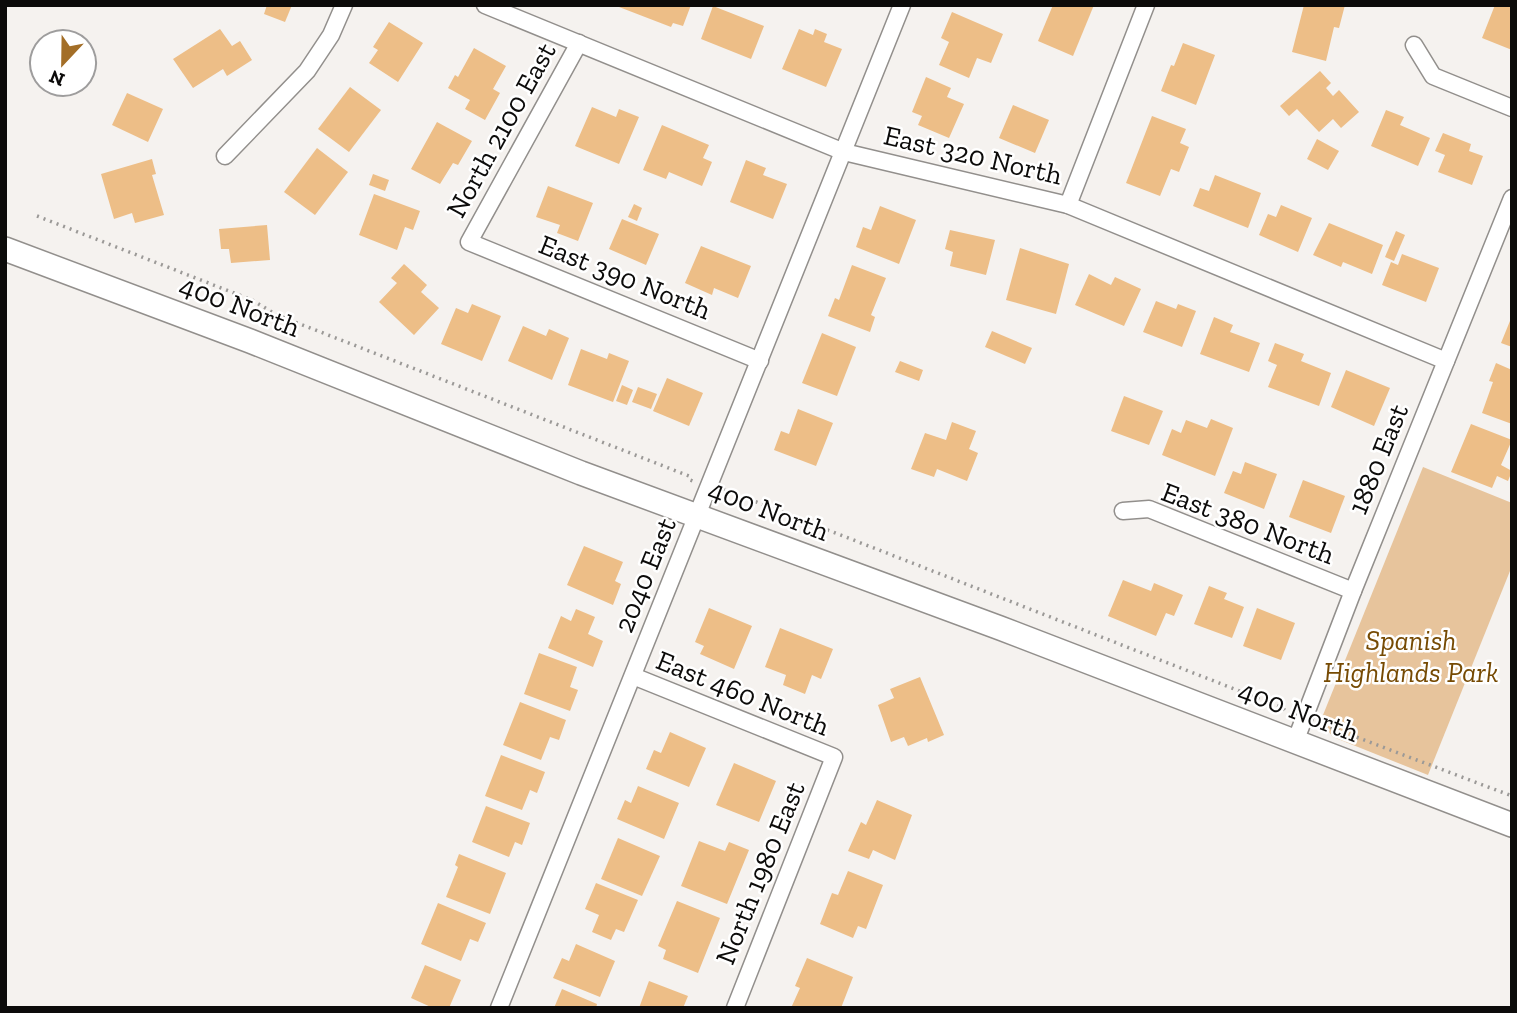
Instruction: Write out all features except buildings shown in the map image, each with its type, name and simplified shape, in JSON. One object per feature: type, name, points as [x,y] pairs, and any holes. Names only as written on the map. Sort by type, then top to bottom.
[{"type":"main road","name":"400 North","points":[[5,249],[250,341],[581,472],[698,514],[1512,825]]},
{"type":"street","points":[[225,156],[307,71],[331,35],[344,5]]},
{"type":"street","name":"East 320 North","points":[[485,5],[844,152],[1068,205],[1446,361]]},
{"type":"street","name":"2040 East","points":[[499,1008],[902,5]]},
{"type":"street","points":[[1068,205],[1146,5]]},
{"type":"street","name":"North 2100 East","points":[[470,242],[579,43]]},
{"type":"street","points":[[1414,45],[1433,76],[1512,108]]},
{"type":"street","name":"1880 East","points":[[1295,742],[1512,198]]},
{"type":"street","name":"East 390 North","points":[[470,242],[760,361]]},
{"type":"street","name":"East 380 North","points":[[1123,511],[1149,509],[1353,592]]},
{"type":"street","name":"East 460 North","points":[[633,676],[834,757]]},
{"type":"street","name":"North 1980 East","points":[[735,1008],[834,757]]},
{"type":"path","points":[[37,216],[252,300],[278,315],[689,476],[690,480]]},
{"type":"path","points":[[731,491],[1283,708],[1284,711]]},
{"type":"path","points":[[1326,727],[1512,796]]},
{"type":"green space","name":"Spanish Highlands Park","points":[[1423,467],[1512,503],[1512,566],[1428,775],[1333,737],[1325,727],[1323,715]]}]
